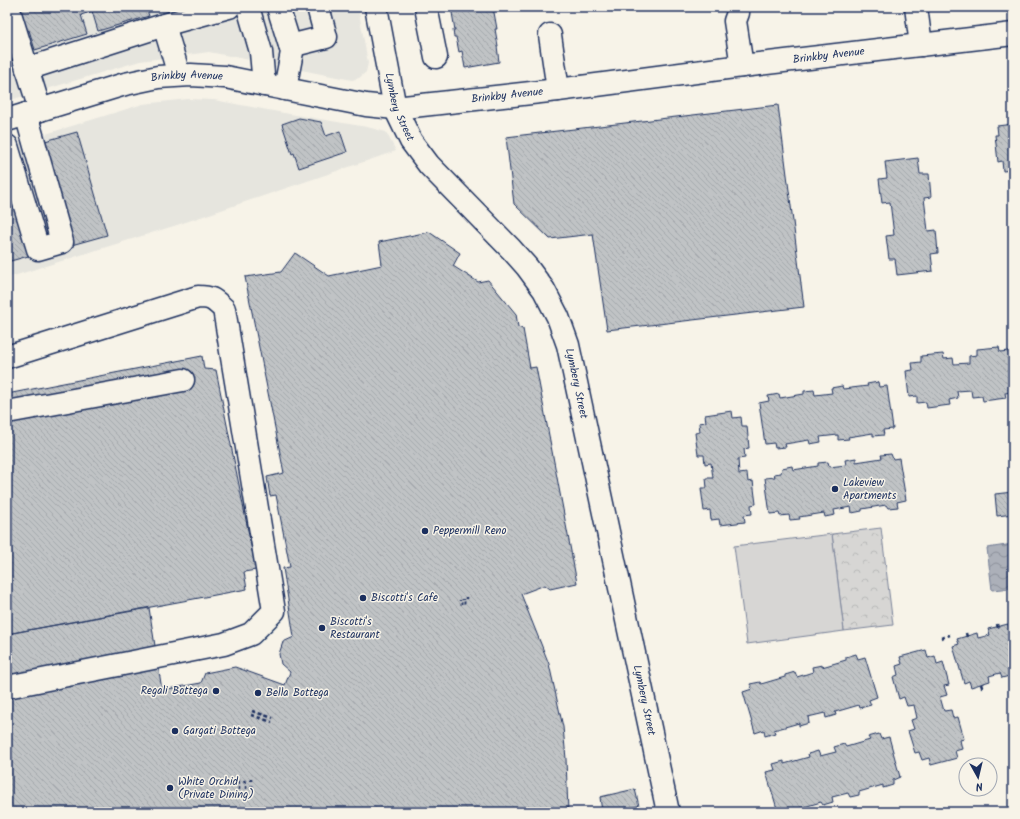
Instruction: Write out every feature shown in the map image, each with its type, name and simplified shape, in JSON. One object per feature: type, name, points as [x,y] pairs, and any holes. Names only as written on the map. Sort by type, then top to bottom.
[{"type":"street","points":[[7,146],[38,249],[62,242],[24,114],[27,69],[8,7]]},
{"type":"street","points":[[27,69],[164,25],[229,7]]},
{"type":"street","points":[[248,7],[261,52],[264,85]]},
{"type":"street","points":[[278,7],[292,52],[285,89]]},
{"type":"street","points":[[290,46],[326,37],[318,7]]},
{"type":"street","name":"Lymbery Street","points":[[376,7],[395,108],[411,141],[429,165],[527,267],[544,290],[558,317],[570,353],[668,812]]},
{"type":"street","points":[[426,7],[436,57]]},
{"type":"street","points":[[737,7],[738,13],[735,21],[742,66]]},
{"type":"street","points":[[916,7],[920,44]]},
{"type":"street","points":[[164,25],[179,75]]},
{"type":"street","name":"Brinkby Avenue","points":[[24,114],[125,84],[158,77],[179,75],[225,77],[366,105],[395,108],[558,90],[920,44],[1013,34]]},
{"type":"street","points":[[550,35],[558,90]]},
{"type":"street","points":[[7,357],[198,297],[212,298],[224,309],[274,611],[251,634],[224,644],[7,687]]},
{"type":"street","points":[[7,412],[183,380]]},
{"type":"path","points":[[997,624],[998,628]]},
{"type":"path","points":[[941,638],[950,635]]},
{"type":"path","points":[[1011,676],[1013,681]]},
{"type":"path","points":[[981,684],[983,690]]},
{"type":"path","points":[[252,711],[273,718]]},
{"type":"path","points":[[251,715],[272,722]]},
{"type":"shaded area","points":[[7,7],[358,7],[368,63],[366,72],[359,78],[352,80],[209,52],[140,61],[7,101]]},
{"type":"shaded area","points":[[188,99],[214,100],[367,127],[386,132],[396,151],[177,225],[7,278],[7,146],[143,104]]},
{"type":"green space","points":[[881,528],[893,625],[844,631],[832,534]]},
{"type":"green space","points":[[832,534],[844,631],[747,644],[734,546]]},
{"type":"water","points":[[1013,544],[1013,588],[992,590],[987,548]]},
{"type":"building","points":[[17,7],[85,7],[87,13],[81,15],[87,34],[35,50],[29,30],[25,32]]},
{"type":"building","points":[[85,7],[146,7],[149,16],[98,31],[92,11],[87,13]]},
{"type":"building","points":[[451,7],[493,7],[497,29],[495,29],[499,62],[465,68],[462,51],[459,52],[456,37],[454,37],[453,30],[455,30]]},
{"type":"building","points":[[778,105],[804,307],[607,330],[593,234],[550,239],[514,204],[506,137]]},
{"type":"building","points":[[299,118],[321,122],[326,136],[340,131],[347,152],[299,168],[294,153],[292,154],[282,124]]},
{"type":"building","points":[[1013,124],[1013,170],[1003,171],[1002,161],[998,162],[995,135],[998,135],[997,126]]},
{"type":"building","points":[[77,132],[107,235],[68,246],[38,143]]},
{"type":"building","points":[[918,158],[920,174],[929,174],[931,197],[924,198],[928,231],[936,230],[938,253],[931,254],[933,271],[897,275],[895,259],[889,259],[886,236],[894,235],[890,202],[882,203],[879,179],[887,178],[885,162]]},
{"type":"building","points":[[7,170],[32,255],[7,262]]},
{"type":"building","name":"Peppermill Reno","points":[[429,232],[460,253],[453,266],[478,282],[488,280],[516,314],[518,327],[523,329],[530,368],[536,367],[577,583],[550,589],[545,585],[521,594],[549,664],[563,727],[568,812],[7,812],[7,634],[149,608],[162,690],[201,683],[205,673],[235,667],[285,685],[290,672],[281,664],[279,654],[283,642],[294,637],[283,568],[290,567],[276,495],[270,496],[267,477],[284,473],[245,277],[281,272],[295,253],[329,276],[382,265],[379,242]]},
{"type":"building","points":[[999,347],[1000,352],[1009,351],[1010,358],[1013,357],[1012,392],[1005,393],[1006,398],[983,401],[982,396],[972,397],[971,390],[957,391],[958,398],[949,400],[950,405],[927,408],[926,402],[917,403],[917,396],[909,397],[906,371],[913,370],[912,363],[921,362],[921,356],[943,354],[944,359],[953,358],[954,364],[969,363],[969,356],[977,355],[977,349]]},
{"type":"building","points":[[202,356],[204,369],[216,370],[256,570],[244,572],[247,589],[7,634],[7,394]]},
{"type":"building","points":[[878,382],[879,387],[887,386],[893,429],[883,430],[884,435],[873,436],[873,433],[838,440],[838,435],[820,437],[821,442],[810,444],[809,440],[785,444],[786,447],[775,448],[774,443],[765,444],[759,403],[769,401],[768,396],[779,394],[780,398],[804,394],[804,391],[814,390],[815,395],[832,393],[831,388],[842,386],[843,389],[868,386],[867,384]]},
{"type":"building","points":[[732,411],[733,418],[741,417],[742,426],[747,426],[749,448],[744,449],[745,458],[738,459],[739,474],[747,473],[748,482],[753,481],[756,504],[751,505],[752,514],[744,515],[745,522],[720,525],[719,519],[711,520],[710,510],[704,511],[701,488],[707,488],[706,478],[713,478],[711,463],[705,464],[704,455],[698,455],[695,433],[700,432],[699,423],[706,422],[705,415]]},
{"type":"building","name":"Lakeview Apartments","points":[[891,454],[893,459],[899,458],[906,500],[897,502],[898,507],[888,508],[886,505],[862,509],[862,511],[852,513],[851,507],[834,510],[835,515],[825,517],[824,513],[790,520],[789,515],[780,516],[779,513],[770,514],[765,478],[775,477],[774,474],[781,473],[782,468],[792,466],[793,470],[818,466],[818,463],[828,462],[829,467],[846,465],[845,460],[856,458],[856,462],[882,458],[881,455]]},
{"type":"building","points":[[1013,492],[1013,514],[997,516],[995,494]]},
{"type":"building","points":[[1008,624],[1010,629],[1013,628],[1013,675],[1002,678],[1000,673],[989,676],[990,681],[971,687],[969,681],[964,683],[953,646],[959,644],[957,639],[977,633],[978,638],[990,635],[988,629]]},
{"type":"building","points":[[926,650],[928,658],[935,656],[937,664],[943,662],[949,685],[944,686],[947,695],[940,697],[944,711],[951,710],[953,718],[958,717],[964,739],[960,740],[962,749],[955,751],[957,758],[931,765],[929,758],[922,760],[919,752],[915,753],[908,731],[914,729],[911,720],[917,718],[914,705],[907,706],[904,697],[899,699],[893,677],[898,675],[896,666],[902,664],[900,657]]},
{"type":"building","points":[[856,654],[858,659],[865,657],[877,697],[869,700],[871,705],[860,708],[859,705],[835,712],[836,715],[826,718],[825,713],[808,717],[809,723],[799,726],[799,723],[774,730],[775,733],[765,736],[764,730],[755,733],[743,692],[752,689],[750,684],[760,682],[761,684],[785,677],[785,675],[795,672],[797,677],[813,672],[812,667],[822,665],[822,667],[846,660],[846,657]]},
{"type":"building","points":[[879,734],[881,739],[889,737],[900,777],[893,780],[893,785],[883,788],[883,785],[859,792],[859,795],[850,797],[848,793],[832,797],[833,802],[823,805],[821,802],[797,809],[798,812],[787,812],[786,810],[778,812],[766,772],[775,770],[773,764],[784,761],[784,764],[809,757],[808,754],[818,751],[820,756],[836,752],[834,747],[844,744],[846,747],[870,740],[868,737]]},
{"type":"building","points":[[635,789],[639,806],[602,812],[600,797]]},
{"type":"place","name":"Lakeview Apartments","points":[[835,489]]},
{"type":"place","name":"Peppermill Reno","points":[[425,531]]},
{"type":"place","name":"Biscotti's Cafe","points":[[363,598]]},
{"type":"place","name":"Biscotti's Restaurant","points":[[322,628]]},
{"type":"place","name":"Regali Bottega","points":[[216,691]]},
{"type":"place","name":"Bella Bottega","points":[[258,693]]},
{"type":"place","name":"Gargati Bottega","points":[[175,731]]},
{"type":"place","name":"White Orchid (Private Dining)","points":[[170,788]]}]
